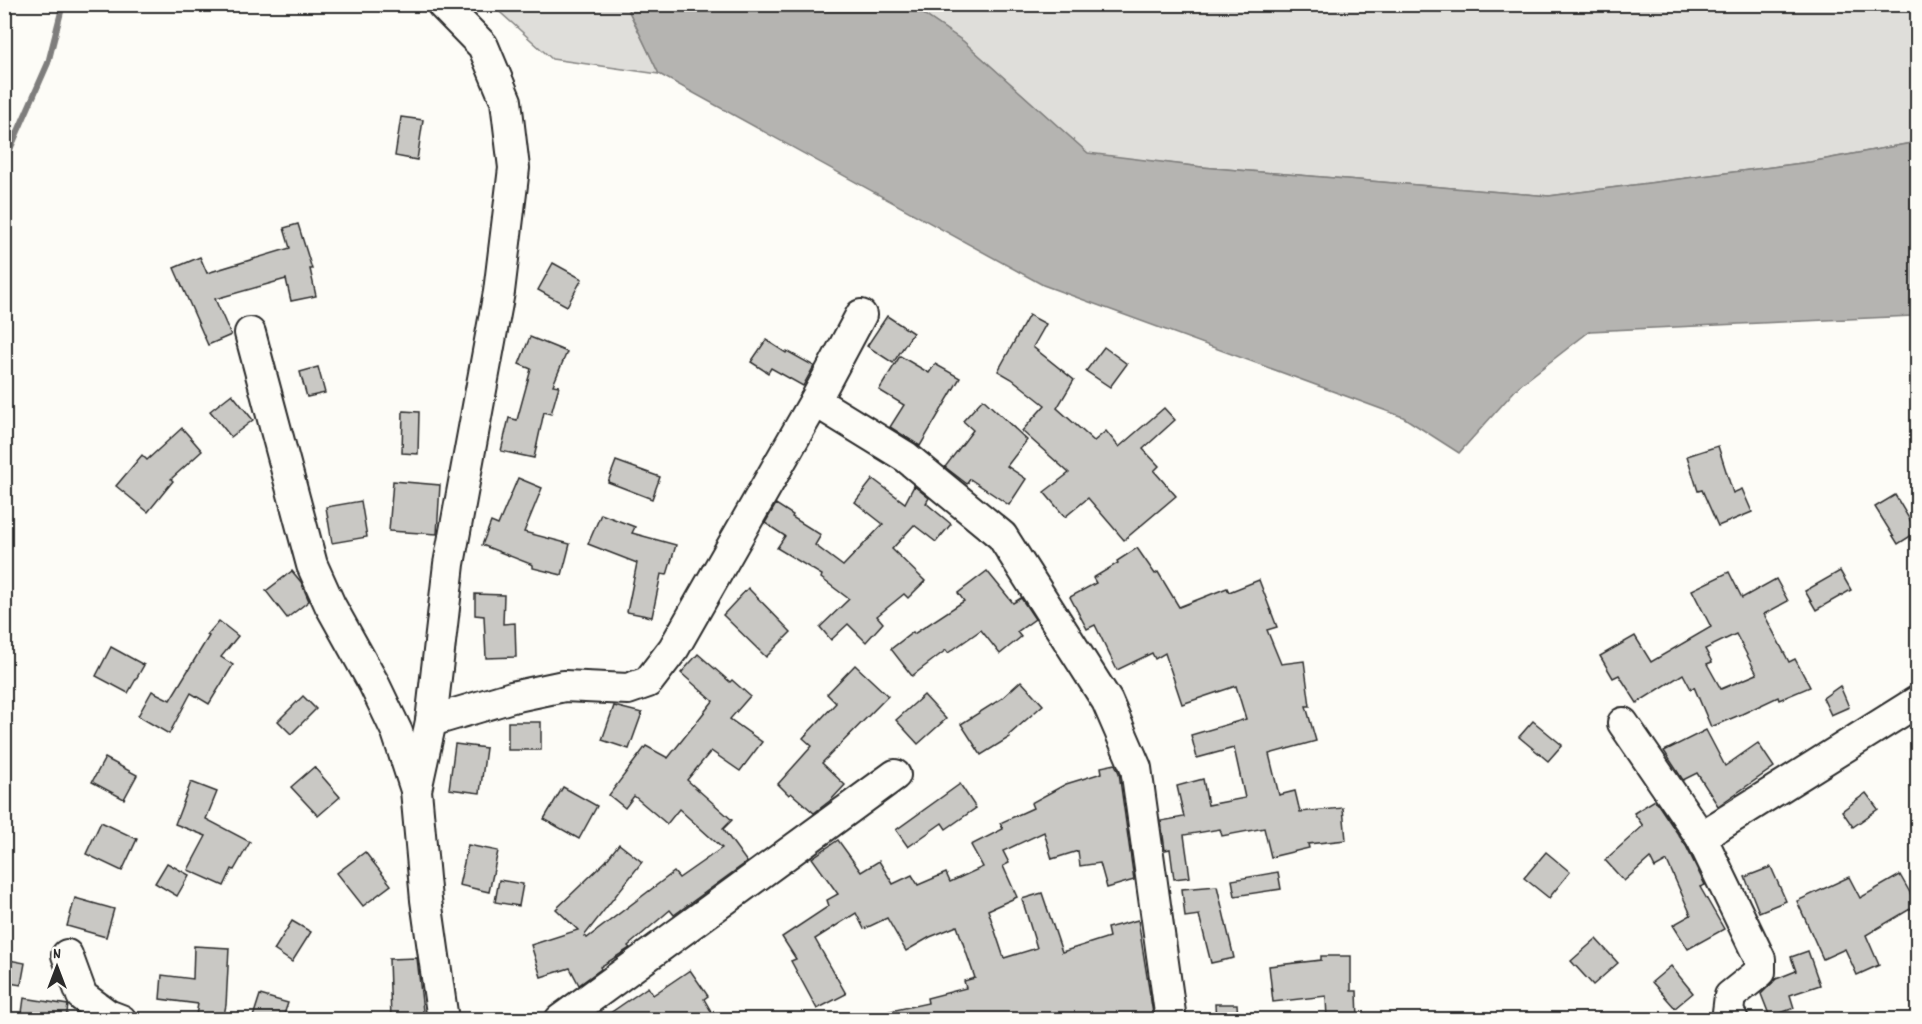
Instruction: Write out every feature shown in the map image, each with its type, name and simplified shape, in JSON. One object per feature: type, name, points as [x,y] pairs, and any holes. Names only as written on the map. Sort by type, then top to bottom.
[{"type":"street","points":[[416,790],[430,721],[449,564],[499,291],[514,168],[506,101],[483,46],[442,4]]},
{"type":"street","points":[[430,721],[512,697],[564,686],[628,689],[648,682],[674,648],[815,401],[861,315]]},
{"type":"street","points":[[250,333],[312,565],[330,605],[374,684],[397,732],[416,790],[426,900],[443,1020]]},
{"type":"street","points":[[815,401],[906,457],[1002,536],[1107,701],[1136,768],[1171,1020]]},
{"type":"street","points":[[1701,837],[1917,700]]},
{"type":"street","points":[[1623,723],[1701,837],[1760,959],[1760,972],[1730,996],[1728,1012],[1733,1020]]},
{"type":"street","points":[[560,1020],[895,774]]},
{"type":"street","points":[[67,955],[82,996],[108,1015],[121,1020]]},
{"type":"shaded area","points":[[492,5],[626,5],[659,74],[552,59]]},
{"type":"shaded area","points":[[626,5],[910,5],[963,41],[1088,153],[1202,167],[1549,196],[1810,162],[1917,142],[1917,314],[1590,331],[1519,386],[1459,453],[1403,417],[1043,285],[659,74]]},
{"type":"shaded area","points":[[910,5],[1917,5],[1917,142],[1810,162],[1549,196],[1202,167],[1088,154],[963,41]]},
{"type":"building","points":[[401,117],[423,120],[417,160],[395,156]]},
{"type":"building","points":[[298,224],[312,269],[310,269],[316,296],[291,301],[286,279],[215,299],[231,335],[208,345],[174,268],[200,257],[207,273],[290,248],[284,228]]},
{"type":"building","points":[[553,263],[582,279],[567,306],[538,290]]},
{"type":"building","points":[[1029,315],[1046,324],[1033,347],[1074,380],[1057,408],[1094,441],[1106,431],[1119,447],[1164,408],[1175,420],[1143,449],[1159,466],[1154,471],[1176,496],[1124,540],[1088,498],[1065,517],[1044,492],[1069,473],[1022,431],[1045,405],[998,371]]},
{"type":"building","points":[[887,316],[913,333],[893,363],[867,346]]},
{"type":"building","points":[[530,337],[567,352],[553,385],[559,386],[551,414],[544,412],[534,458],[501,451],[509,418],[517,420],[531,369],[519,364]]},
{"type":"building","points":[[766,340],[786,353],[787,351],[814,366],[803,386],[771,368],[768,373],[751,362]]},
{"type":"building","points":[[1104,347],[1127,364],[1110,387],[1086,371]]},
{"type":"building","points":[[900,356],[929,373],[935,364],[960,378],[920,446],[890,427],[904,405],[879,390]]},
{"type":"building","points":[[318,367],[325,393],[307,397],[300,372]]},
{"type":"building","points":[[232,394],[253,420],[231,437],[210,411]]},
{"type":"building","points":[[983,399],[1027,440],[1007,466],[1026,479],[1009,505],[970,479],[967,484],[945,467],[973,430],[963,421]]},
{"type":"building","points":[[403,411],[419,412],[418,454],[402,453]]},
{"type":"building","points":[[182,428],[202,451],[171,479],[173,481],[148,512],[116,486],[142,455],[147,460]]},
{"type":"building","points":[[1718,446],[1733,493],[1742,489],[1752,512],[1718,526],[1702,490],[1698,491],[1687,456]]},
{"type":"building","points":[[616,461],[660,477],[652,499],[608,482]]},
{"type":"building","points":[[518,478],[542,488],[524,532],[570,544],[562,575],[533,568],[533,565],[482,545],[491,522],[498,525]]},
{"type":"building","points":[[873,479],[905,503],[914,486],[929,498],[926,503],[951,524],[936,542],[914,525],[892,549],[925,581],[908,598],[904,594],[877,616],[883,623],[866,642],[848,624],[831,640],[820,627],[849,599],[821,578],[822,575],[777,548],[785,536],[765,523],[776,504],[821,535],[815,545],[843,566],[883,524],[855,502]]},
{"type":"building","points":[[393,481],[440,485],[437,534],[389,531]]},
{"type":"building","points":[[1895,495],[1917,532],[1898,544],[1875,507]]},
{"type":"building","points":[[361,501],[367,537],[332,543],[326,507]]},
{"type":"building","points":[[601,514],[635,527],[632,533],[676,545],[667,575],[661,574],[652,617],[627,612],[637,563],[588,544]]},
{"type":"building","points":[[1137,548],[1155,574],[1158,572],[1179,607],[1227,588],[1229,592],[1259,580],[1277,627],[1267,630],[1281,664],[1304,661],[1310,706],[1306,706],[1316,741],[1269,754],[1279,795],[1295,791],[1300,812],[1343,808],[1346,840],[1308,844],[1309,848],[1271,857],[1264,828],[1222,836],[1220,829],[1184,835],[1190,877],[1174,879],[1170,849],[1165,850],[1161,821],[1184,817],[1177,786],[1203,779],[1208,805],[1245,798],[1234,748],[1197,758],[1191,735],[1246,719],[1236,686],[1182,704],[1165,653],[1155,659],[1152,653],[1117,670],[1095,625],[1087,629],[1070,597],[1096,583],[1093,578]]},
{"type":"building","points":[[292,571],[301,582],[309,601],[287,618],[266,591]]},
{"type":"building","points":[[987,571],[1013,603],[1021,598],[1035,619],[1017,632],[1021,637],[1000,654],[981,630],[948,653],[946,650],[912,676],[891,649],[913,632],[914,634],[964,601],[958,593]]},
{"type":"building","points":[[1840,571],[1851,590],[1816,610],[1805,591]]},
{"type":"building","points":[[1729,572],[1742,598],[1776,579],[1788,601],[1764,614],[1789,662],[1795,659],[1810,687],[1779,700],[1778,697],[1711,727],[1694,687],[1691,689],[1683,674],[1637,703],[1619,675],[1613,678],[1600,656],[1635,636],[1651,662],[1711,627],[1692,590]],"holes":[[[1736,634],[1757,674],[1721,689],[1707,664],[1712,662],[1705,649]]]},
{"type":"building","points":[[748,588],[791,632],[766,657],[723,615]]},
{"type":"building","points":[[475,594],[504,595],[503,624],[515,623],[516,657],[486,658],[484,616],[475,615]]},
{"type":"building","points":[[219,621],[238,636],[221,657],[233,665],[209,704],[191,693],[169,734],[138,716],[152,691],[170,700],[209,636],[207,635]]},
{"type":"building","points":[[111,647],[144,665],[128,693],[96,676]]},
{"type":"building","points":[[698,654],[750,696],[730,719],[762,742],[740,771],[711,751],[687,780],[732,820],[723,829],[747,862],[674,915],[670,910],[628,946],[630,948],[600,967],[601,969],[579,985],[570,968],[541,977],[531,945],[578,930],[556,909],[606,861],[619,844],[642,862],[584,936],[587,938],[674,872],[679,878],[722,848],[679,809],[667,824],[634,796],[625,808],[609,795],[646,746],[668,758],[713,701],[681,673]]},
{"type":"building","points":[[855,665],[888,696],[822,763],[845,785],[814,813],[778,784],[812,746],[803,738],[836,703],[827,694]]},
{"type":"building","points":[[1021,681],[1043,705],[1009,735],[1010,737],[981,755],[961,724],[1001,699]]},
{"type":"building","points":[[1840,686],[1849,707],[1831,715],[1823,698]]},
{"type":"building","points":[[924,695],[946,719],[918,744],[896,720]]},
{"type":"building","points":[[303,696],[316,709],[291,734],[278,721]]},
{"type":"building","points":[[614,706],[642,713],[629,749],[602,740]]},
{"type":"building","points":[[1533,721],[1562,745],[1548,761],[1519,737]]},
{"type":"building","points":[[508,722],[541,722],[541,750],[508,750]]},
{"type":"building","points":[[1706,730],[1725,766],[1758,743],[1774,767],[1718,806],[1697,773],[1683,780],[1664,751]]},
{"type":"building","points":[[455,744],[486,748],[480,793],[449,789]]},
{"type":"building","points":[[105,758],[137,775],[124,799],[92,782]]},
{"type":"building","points":[[1115,764],[1119,773],[1134,880],[1107,888],[1100,863],[1080,866],[1078,851],[1052,859],[1044,832],[1003,851],[1009,863],[1003,866],[1017,897],[988,910],[1004,958],[1037,948],[1022,899],[1042,893],[1062,952],[1109,937],[1107,928],[1138,920],[1154,1020],[886,1020],[886,1012],[928,1003],[927,998],[966,988],[964,981],[975,978],[957,926],[930,937],[906,951],[887,918],[864,929],[856,913],[815,939],[846,994],[817,1009],[791,961],[796,959],[782,937],[829,906],[827,900],[838,894],[812,858],[838,840],[861,872],[879,861],[893,884],[912,875],[918,885],[946,873],[950,882],[983,867],[971,845],[1003,829],[1000,823],[1033,808],[1031,803],[1066,784],[1102,773],[1101,767]]},
{"type":"building","points":[[314,767],[340,797],[318,816],[291,787]]},
{"type":"building","points":[[191,782],[217,792],[206,819],[250,842],[224,886],[188,870],[206,836],[175,824]]},
{"type":"building","points":[[960,784],[976,808],[946,829],[942,823],[908,847],[896,830]]},
{"type":"building","points":[[563,787],[597,806],[579,839],[544,819]]},
{"type":"building","points":[[1866,793],[1878,809],[1853,827],[1842,811]]},
{"type":"building","points":[[1655,800],[1686,846],[1705,885],[1700,887],[1724,929],[1688,949],[1673,925],[1691,915],[1667,861],[1655,868],[1650,858],[1624,881],[1605,860],[1643,826],[1634,813]]},
{"type":"building","points":[[101,822],[137,839],[122,871],[86,854]]},
{"type":"building","points":[[468,845],[498,851],[489,892],[459,885]]},
{"type":"building","points":[[365,852],[391,885],[363,906],[337,873]]},
{"type":"building","points":[[1546,852],[1570,872],[1549,898],[1524,878]]},
{"type":"building","points":[[167,863],[189,875],[177,896],[155,883]]},
{"type":"building","points":[[1771,867],[1786,901],[1759,912],[1745,877]]},
{"type":"building","points":[[1278,872],[1281,889],[1235,896],[1232,880]]},
{"type":"building","points":[[1900,875],[1917,905],[1866,935],[1879,965],[1857,975],[1845,949],[1823,959],[1797,901],[1849,877],[1860,898]]},
{"type":"building","points":[[499,880],[523,884],[519,906],[495,902]]},
{"type":"building","points":[[1217,886],[1234,958],[1211,963],[1199,915],[1185,917],[1182,889]]},
{"type":"building","points":[[75,898],[114,909],[106,937],[67,926]]},
{"type":"building","points":[[292,921],[311,932],[292,962],[274,950]]},
{"type":"building","points":[[1596,939],[1618,963],[1593,985],[1571,961]]},
{"type":"building","points":[[194,946],[229,948],[223,1020],[195,1020],[198,1004],[160,999],[162,975],[193,979]]},
{"type":"building","points":[[1808,951],[1820,985],[1790,995],[1794,1008],[1770,1017],[1761,994],[1776,979],[1796,971],[1791,957]]},
{"type":"building","points":[[1321,956],[1351,956],[1351,991],[1357,991],[1358,1020],[1327,1020],[1326,996],[1273,1002],[1269,966],[1321,960]]},
{"type":"building","points":[[417,958],[424,1020],[391,1020],[389,959]]},
{"type":"building","points":[[4,959],[25,963],[21,985],[4,982]]},
{"type":"building","points":[[1671,966],[1693,993],[1675,1008],[1652,982]]},
{"type":"building","points":[[690,970],[708,996],[704,999],[716,1020],[600,1020],[648,987],[653,995]]},
{"type":"building","points":[[260,995],[288,1003],[282,1020],[252,1020]]},
{"type":"building","points":[[24,998],[68,1005],[66,1020],[21,1020]]},
{"type":"building","points":[[1215,1004],[1237,1004],[1238,1020],[1216,1020]]},
{"type":"waterway","points":[[4,163],[48,63],[63,4]]}]
